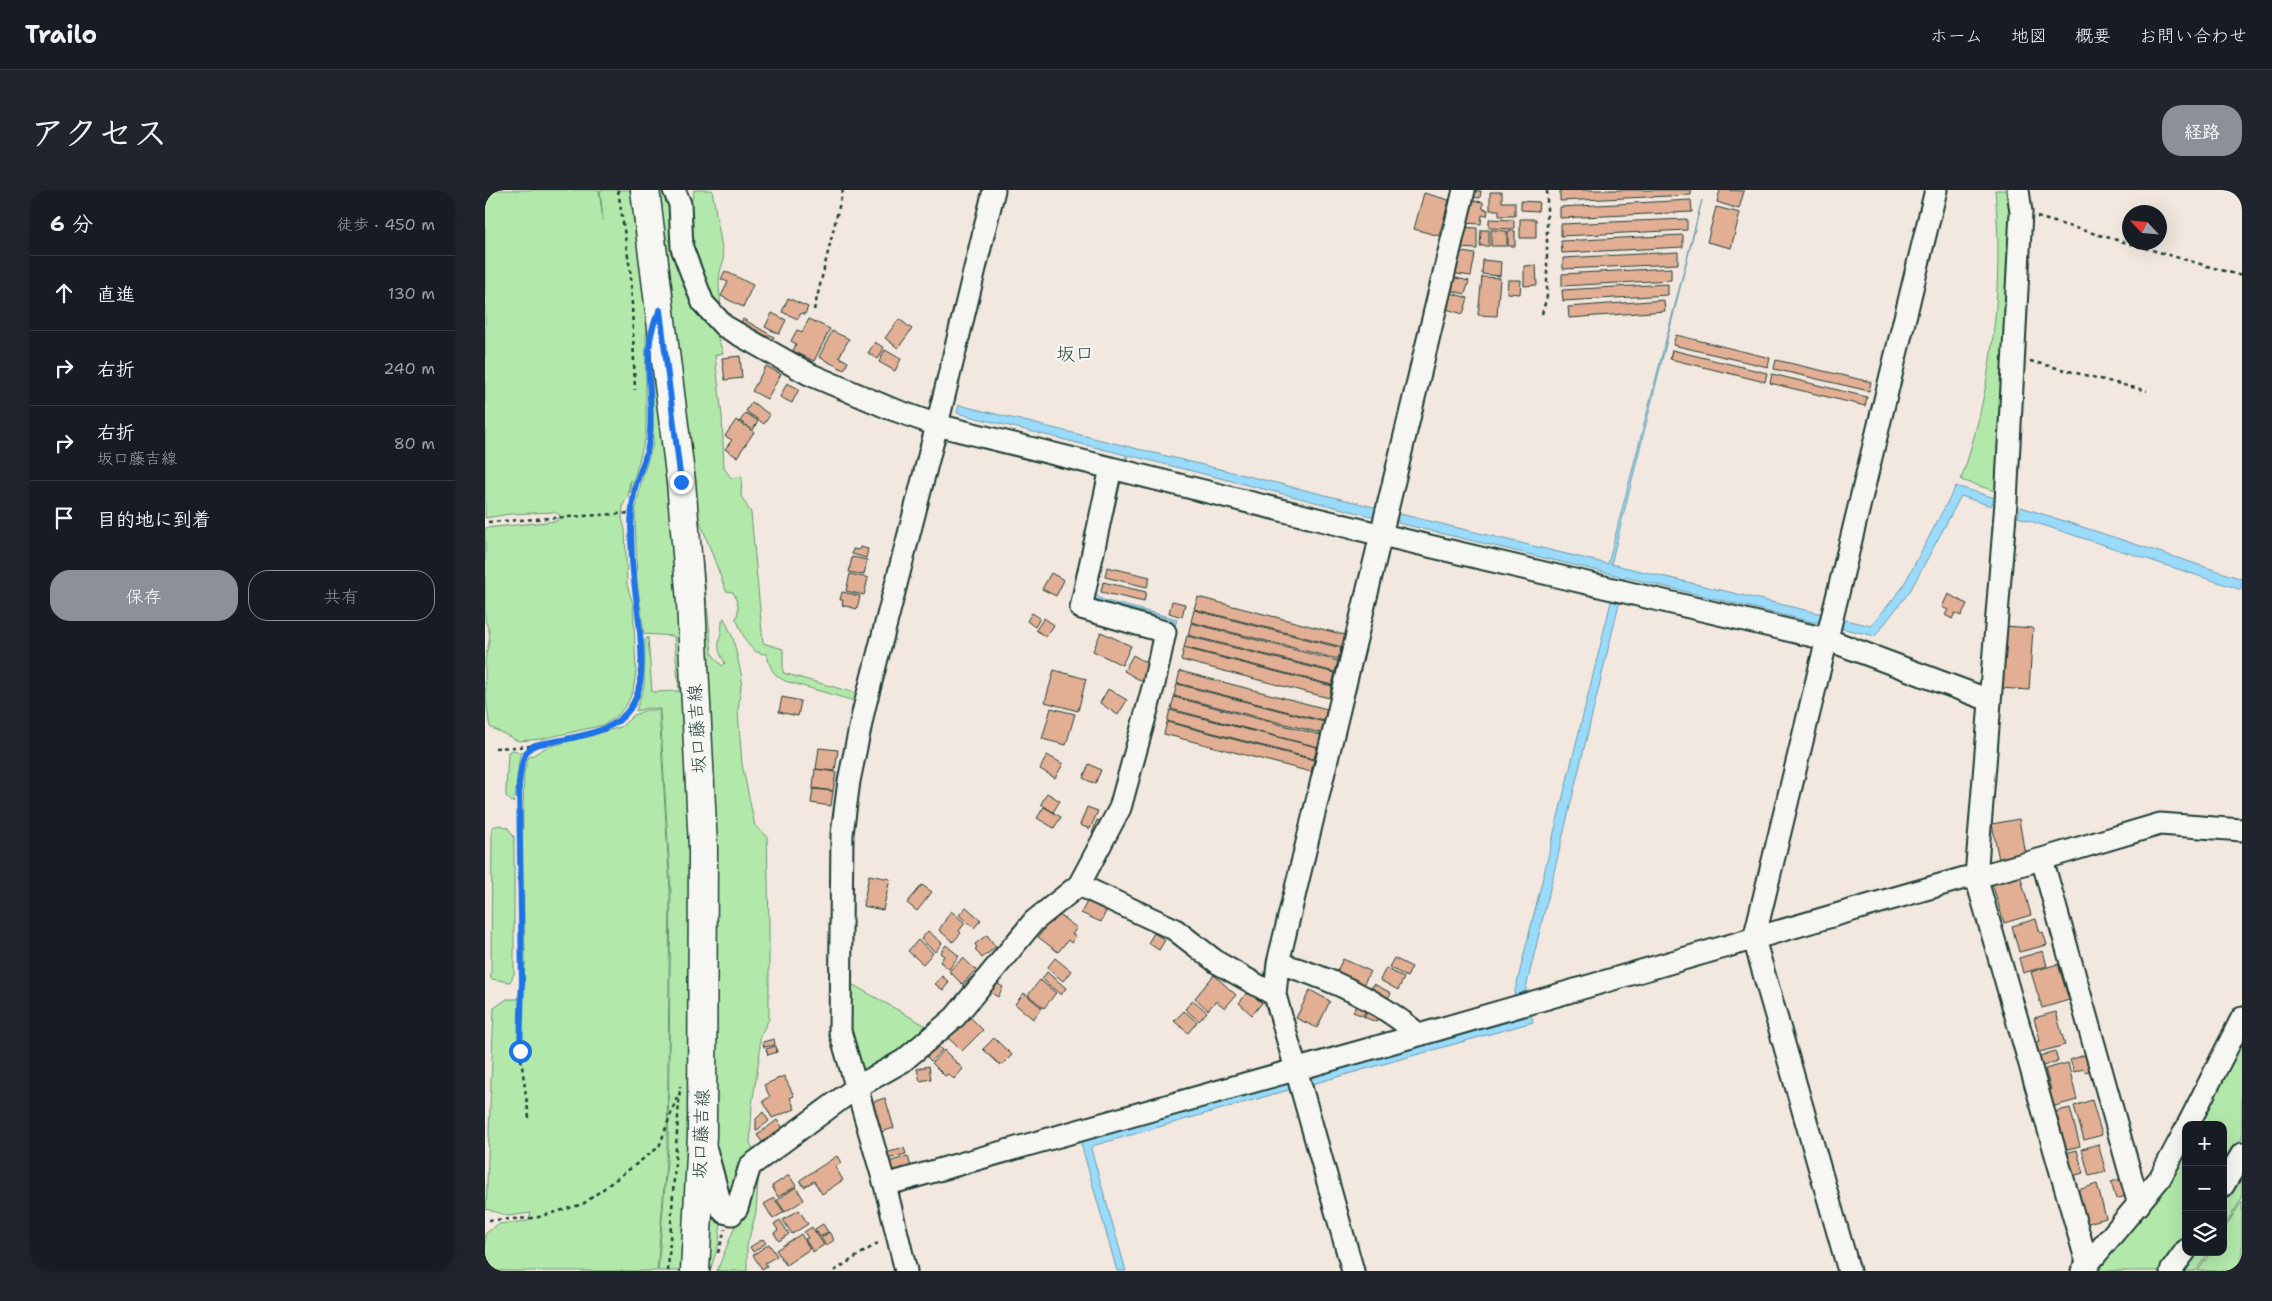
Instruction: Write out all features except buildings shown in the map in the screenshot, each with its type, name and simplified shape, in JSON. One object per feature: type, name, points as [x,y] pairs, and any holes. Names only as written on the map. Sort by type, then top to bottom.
[{"type":"main road","name":"坂口藤吉線","points":[[645,190],[681,482],[691,602],[703,847],[702,1135],[705,1266]]},
{"type":"street","points":[[674,190],[680,204],[682,248],[703,302],[724,326],[809,374],[889,408],[937,425],[1382,535],[1826,640],[1989,700]]},
{"type":"street","points":[[906,1271],[885,1185],[840,1031],[842,834],[849,781],[864,709],[937,425],[994,190]]},
{"type":"street","points":[[1353,1271],[1275,995],[1278,963],[1382,535],[1463,190]]},
{"type":"street","points":[[1849,1271],[1754,939],[1936,190]]},
{"type":"street","points":[[2018,190],[2021,212],[2006,502],[1976,877],[2085,1269]]},
{"type":"street","points":[[702,1135],[722,1209],[730,1214],[737,1208],[750,1166],[857,1087],[903,1060],[955,1017],[1034,922],[1079,885],[1120,808],[1154,684],[1165,632],[1081,608],[1111,468]]},
{"type":"street","points":[[885,1185],[1419,1035],[1963,878],[1976,877],[2161,824],[2242,830]]},
{"type":"street","points":[[2042,859],[2139,1205]]},
{"type":"street","points":[[1079,885],[1174,929],[1218,963],[1275,995]]},
{"type":"street","points":[[1278,963],[1307,971],[1371,1000],[1395,1014],[1419,1035]]},
{"type":"street","points":[[2190,1121],[2242,1018]]},
{"type":"street","points":[[2085,1269],[2160,1178],[2182,1137]]},
{"type":"street","points":[[2227,1179],[2242,1154]]},
{"type":"street","points":[[2171,1271],[2182,1256]]},
{"type":"path","points":[[618,190],[631,276],[635,390]]},
{"type":"path","points":[[813,310],[843,190]]},
{"type":"path","points":[[1542,314],[1547,296],[1547,190]]},
{"type":"path","points":[[2021,212],[2242,276]]},
{"type":"path","points":[[2013,358],[2038,362],[2147,391]]},
{"type":"path","points":[[495,748],[535,746],[585,735],[614,725],[629,711],[638,691],[641,662],[632,562],[631,513],[635,487],[649,441],[650,412]]},
{"type":"path","points":[[488,522],[631,513]]},
{"type":"path","points":[[529,1118],[520,1051],[522,982],[519,784],[523,760],[535,746]]},
{"type":"path","points":[[489,1220],[535,1218],[583,1204],[629,1172],[659,1147],[680,1086]]},
{"type":"path","points":[[668,1271],[678,1095]]},
{"type":"path","points":[[705,1266],[730,1214]]},
{"type":"path","points":[[834,1271],[895,1232]]},
{"type":"green space","points":[[485,190],[599,190],[603,220],[600,190],[637,190],[652,314],[646,334],[646,435],[630,493],[630,480],[628,496],[623,505],[622,518],[625,530],[627,585],[633,604],[636,671],[633,691],[627,704],[617,716],[604,725],[541,739],[518,741],[490,727],[485,669],[489,632],[485,621],[485,528],[557,521],[560,515],[554,512],[510,514],[485,518]]},
{"type":"green space","points":[[655,190],[669,190],[723,353],[715,355],[722,416],[724,468],[731,478],[742,476],[741,496],[751,513],[763,643],[783,649],[783,673],[859,694],[858,702],[785,681],[777,676],[772,670],[767,654],[755,651],[751,647],[736,619],[738,605],[736,599],[733,592],[726,591],[685,481]]},
{"type":"green space","points":[[694,190],[712,190],[724,260],[719,281],[721,314],[717,313],[701,278],[688,239],[686,216]]},
{"type":"green space","points":[[1995,190],[2012,190],[2001,493],[1961,480],[1981,410],[1993,337],[1998,263]]},
{"type":"green space","points":[[656,327],[697,828],[689,1271],[658,1271],[668,1148],[671,892],[660,709],[647,708],[636,711],[644,686],[645,640],[648,637],[652,692],[679,691],[674,636],[644,634],[637,582],[635,514],[642,478],[653,444],[652,369],[653,340]]},
{"type":"green space","points":[[691,520],[702,555],[712,654],[722,666],[725,663],[719,651],[719,642],[724,618],[733,638],[742,678],[738,711],[742,764],[755,826],[767,836],[769,1019],[760,1036],[760,1052],[752,1105],[750,1143],[755,1152],[729,1204],[710,1143],[717,1008],[712,995]]},
{"type":"green space","points":[[646,710],[659,710],[670,890],[667,1149],[657,1271],[485,1271],[485,1234],[498,1224],[528,1221],[531,1213],[508,1216],[486,1209],[494,1008],[507,999],[518,999],[525,964],[522,843],[524,773],[528,758],[547,747],[621,727],[634,715]]},
{"type":"green space","points":[[512,750],[521,752],[513,803],[506,796],[508,752]]},
{"type":"green space","points":[[500,825],[508,828],[514,837],[514,974],[510,982],[491,979],[492,827]]},
{"type":"green space","points":[[848,982],[928,1027],[893,1056],[861,1075],[847,1026]]},
{"type":"green space","points":[[2242,1027],[2242,1139],[2227,1165],[2227,1121],[2196,1121]]},
{"type":"green space","points":[[2182,1147],[2182,1244],[2164,1271],[2097,1271],[2119,1243]]},
{"type":"green space","points":[[2242,1162],[2242,1198],[2227,1222],[2227,1211],[2227,1188]]},
{"type":"green space","points":[[759,1166],[756,1212],[747,1246],[747,1271],[717,1271]]},
{"type":"green space","points":[[706,1168],[721,1218],[719,1243],[710,1271],[700,1271]]},
{"type":"green space","points":[[2242,1201],[2242,1271],[2198,1271],[2208,1256],[2227,1256],[2227,1225]]},
{"type":"green space","points":[[2187,1256],[2206,1256],[2196,1271],[2177,1271]]},
{"type":"water","points":[[1702,200],[1611,564],[1822,614],[1821,622],[1812,622],[1625,577],[1623,580],[1620,579],[1620,576],[1398,523],[1398,520],[1395,519],[1400,514],[1608,564]]},
{"type":"water","points":[[959,405],[1378,508],[1375,517],[1128,455],[1127,460],[1125,459],[1126,455],[957,413]]},
{"type":"water","points":[[1119,481],[1121,482],[1094,594],[1103,600],[1177,619],[1130,796],[1090,881],[1088,880],[1128,795],[1174,620],[1102,602],[1096,599],[1092,593]]},
{"type":"water","points":[[1956,486],[1995,498],[1991,506],[1961,496],[1910,591],[1875,636],[1840,628],[1842,619],[1871,626],[1902,588]]},
{"type":"water","points":[[2021,507],[2242,579],[2242,590],[2018,517]]},
{"type":"water","points":[[1612,598],[1620,600],[1525,992],[1521,993],[1522,998],[1517,997],[1514,995]]},
{"type":"water","points":[[1531,1013],[1533,1022],[1312,1084],[1307,1078]]},
{"type":"water","points":[[1284,1082],[1284,1085],[1291,1084],[1292,1089],[1092,1146],[1091,1149],[1126,1271],[1117,1271],[1080,1140]]},
{"type":"district","name":"坂口","points":[[1075,353]]},
{"type":"route","points":[[520,1051],[522,982],[519,784],[523,760],[533,746],[585,735],[614,725],[629,711],[638,691],[641,662],[632,562],[631,513],[635,487],[649,441],[650,345],[652,324],[660,310],[681,482]]}]
